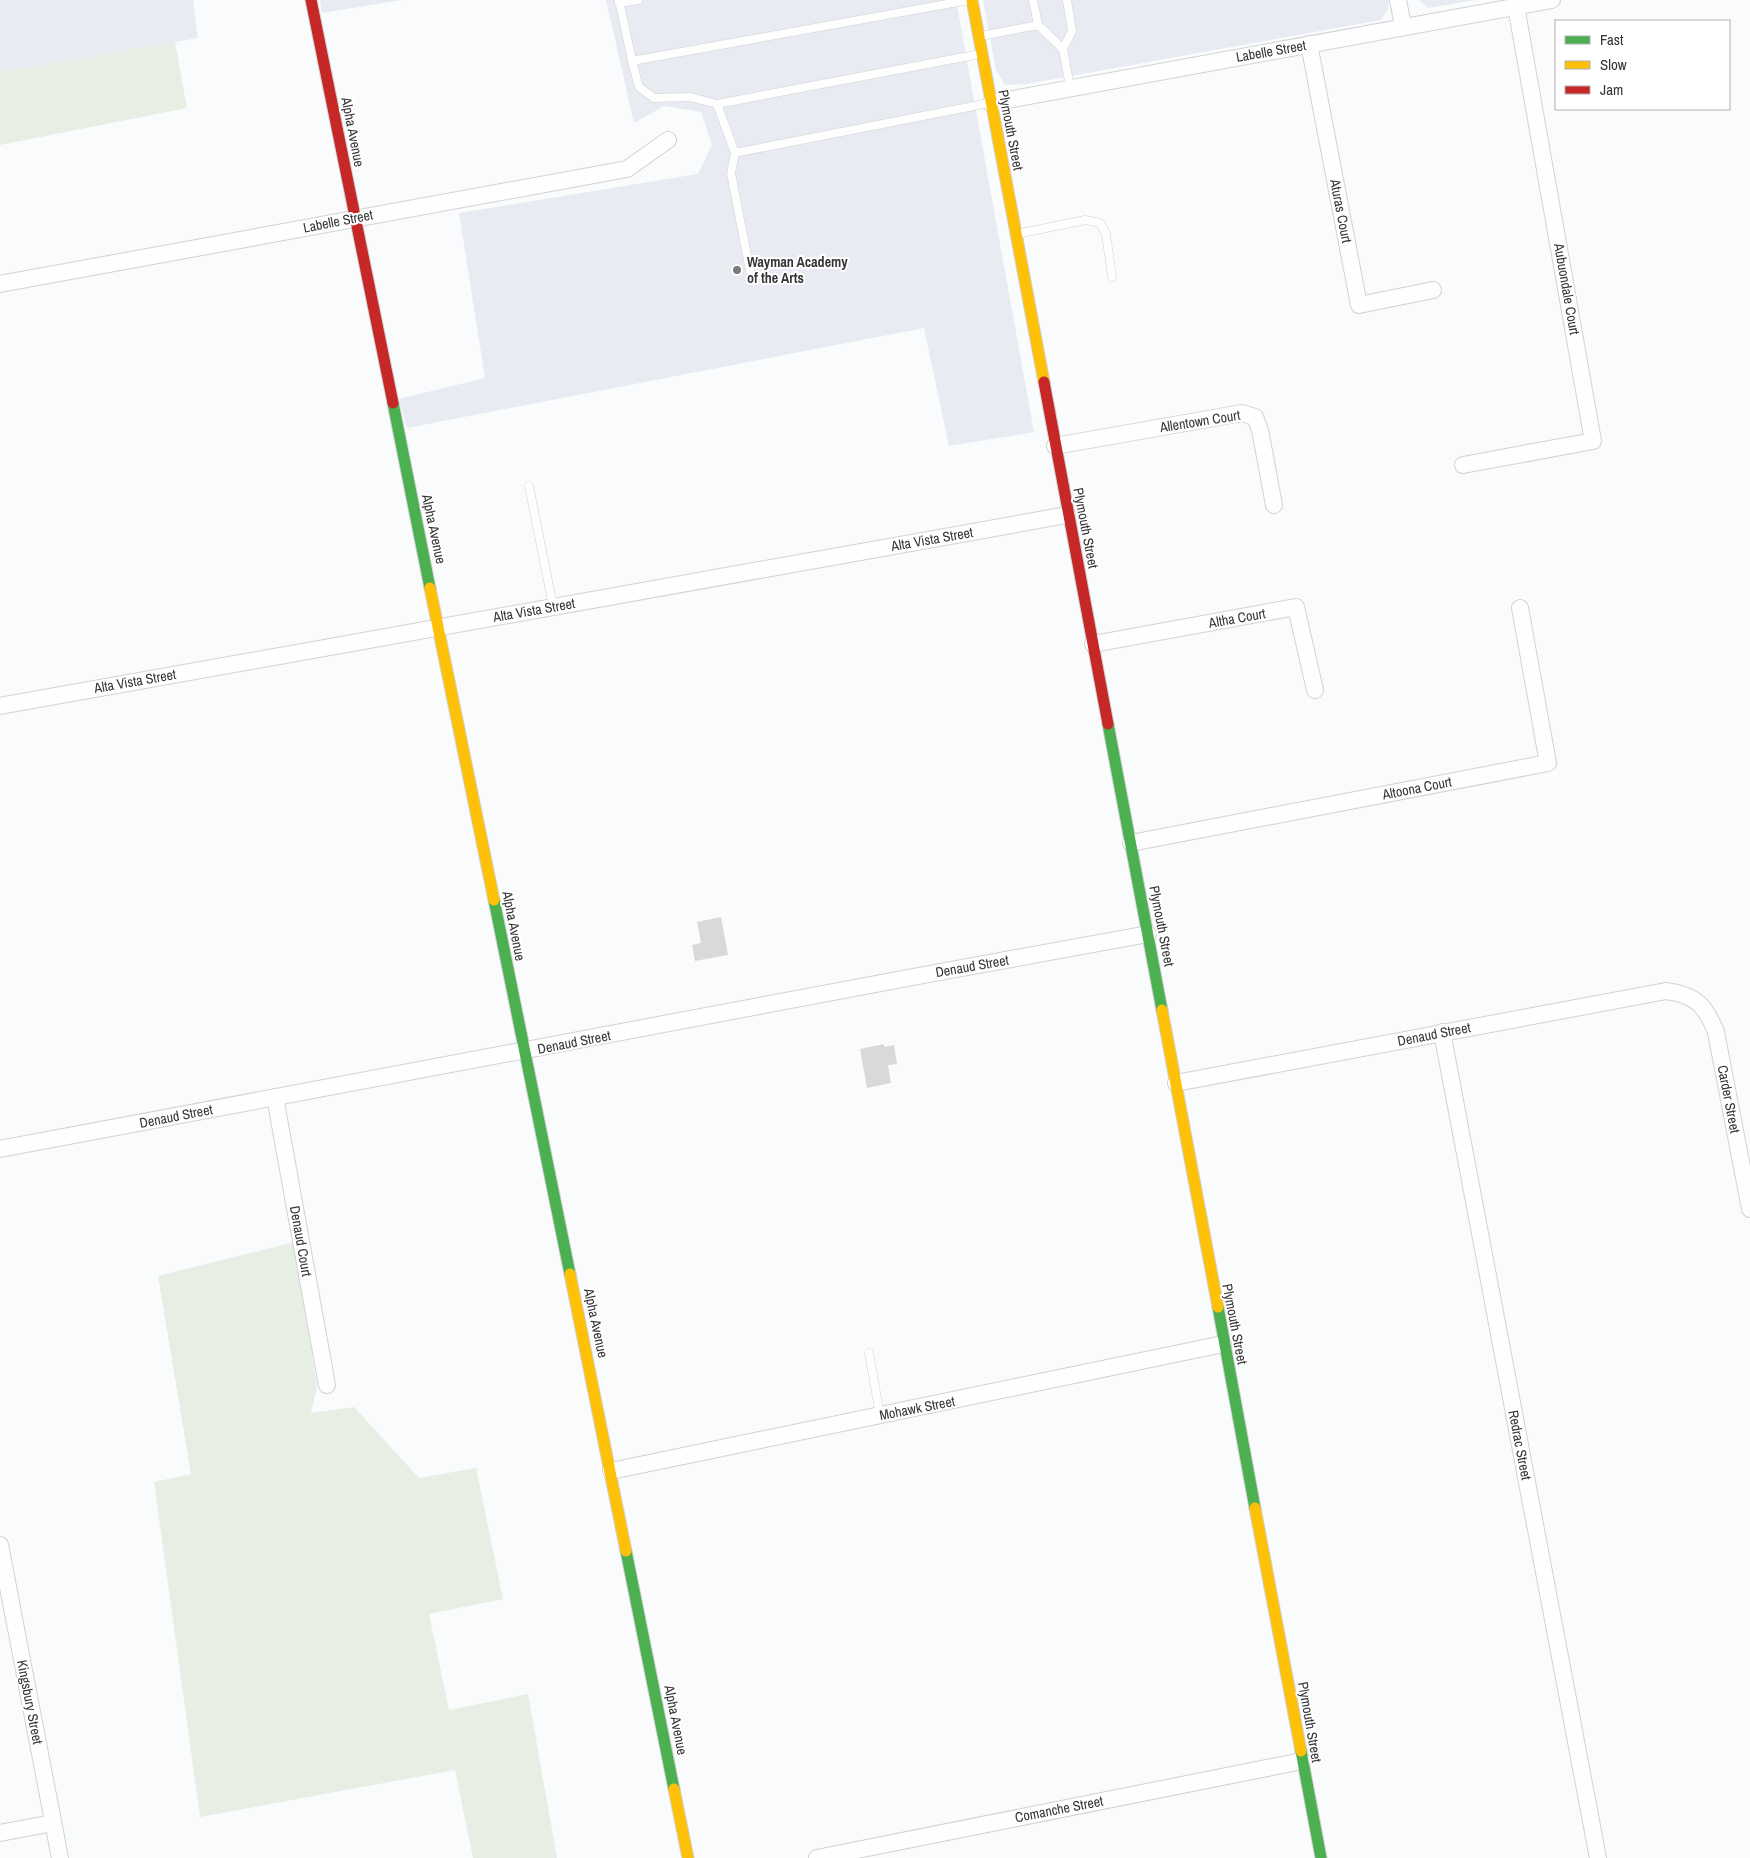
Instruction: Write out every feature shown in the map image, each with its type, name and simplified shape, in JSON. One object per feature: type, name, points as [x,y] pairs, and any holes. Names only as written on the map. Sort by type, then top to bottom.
[{"type":"street","name":"Alpha Avenue","points":[[311,0],[688,1858]]},
{"type":"street","name":"Plymouth Street","points":[[970,0],[979,36],[1067,514],[1131,843],[1223,1344],[1321,1858]]},
{"type":"street","points":[[1398,0],[1403,26]]},
{"type":"street","name":"Labelle Street","points":[[991,103],[1552,0]]},
{"type":"street","name":"Aubuondale Court","points":[[1463,466],[1593,441],[1516,6]]},
{"type":"street","name":"Aturas Court","points":[[1309,44],[1359,305],[1433,290]]},
{"type":"street","name":"Labelle Street","points":[[0,284],[627,169],[668,140]]},
{"type":"street","name":"Allentown Court","points":[[1055,446],[1242,413],[1255,417],[1260,430],[1274,505]]},
{"type":"street","name":"Alta Vista Street","points":[[0,706],[1067,514]]},
{"type":"street","name":"Altha Court","points":[[1093,644],[1296,607],[1315,690]]},
{"type":"street","name":"Altoona Court","points":[[1131,843],[1548,763],[1520,608]]},
{"type":"street","name":"Denaud Street","points":[[0,1149],[1148,934]]},
{"type":"street","name":"Denaud Street","points":[[1176,1083],[1666,991],[1691,997]]},
{"type":"street","name":"Carder Street","points":[[1691,997],[1709,1014],[1716,1032],[1750,1209]]},
{"type":"street","name":"Redrac Street","points":[[1442,1032],[1598,1858]]},
{"type":"street","name":"Denaud Court","points":[[275,1097],[327,1385]]},
{"type":"street","name":"Mohawk Street","points":[[611,1471],[1223,1344]]},
{"type":"street","name":"Kingsbury Street","points":[[0,1545],[60,1858]]},
{"type":"street","name":"Comanche Street","points":[[817,1858],[1302,1761]]},
{"type":"street","points":[[0,1832],[53,1823]]},
{"type":"lane","points":[[638,0],[619,2],[639,87],[654,98],[690,97],[717,104],[982,54]]},
{"type":"lane","points":[[632,61],[970,0]]},
{"type":"lane","points":[[1033,0],[1038,25],[1063,49],[1070,87]]},
{"type":"lane","points":[[1063,49],[1072,32],[1067,0]]},
{"type":"lane","points":[[979,36],[1038,25]]},
{"type":"lane","points":[[736,153],[991,103]]},
{"type":"lane","points":[[717,104],[736,153],[731,173],[750,271]]},
{"type":"lane","points":[[1015,234],[1085,220],[1100,223],[1106,234],[1112,277]]},
{"type":"lane","points":[[529,486],[553,606]]},
{"type":"lane","points":[[869,1353],[880,1415]]},
{"type":"shaded area","points":[[0,0],[193,0],[198,38],[0,72]]},
{"type":"shaded area","points":[[320,0],[402,0],[322,13]]},
{"type":"shaded area","name":"Wayman Academy of the Arts","points":[[606,0],[956,0],[1034,432],[949,446],[924,328],[407,428],[399,399],[485,378],[459,213],[698,174],[712,145],[701,112],[664,106],[634,123]]},
{"type":"shaded area","points":[[983,0],[1389,0],[1388,9],[1381,20],[1026,84],[1005,85],[996,70]]},
{"type":"shaded area","points":[[1419,0],[1476,0],[1428,8]]},
{"type":"shaded area","points":[[175,42],[187,108],[0,145],[0,72]]},
{"type":"shaded area","points":[[295,1242],[317,1387],[311,1413],[354,1407],[419,1478],[476,1468],[503,1599],[429,1614],[449,1710],[528,1694],[557,1858],[473,1858],[455,1770],[200,1817],[154,1482],[191,1474],[158,1276]]},
{"type":"building","points":[[721,917],[728,955],[695,961],[692,945],[701,943],[697,922]]},
{"type":"building","points":[[884,1044],[884,1047],[894,1045],[897,1064],[888,1065],[891,1083],[867,1088],[860,1049]]},
{"type":"traffic: fast","points":[[393,403],[430,588]]},
{"type":"traffic: fast","points":[[1108,724],[1162,1010]]},
{"type":"traffic: fast","points":[[494,900],[570,1274]]},
{"type":"traffic: fast","points":[[1218,1307],[1255,1508]]},
{"type":"traffic: fast","points":[[626,1551],[674,1789]]},
{"type":"traffic: fast","points":[[1301,1751],[1321,1858]]},
{"type":"traffic: slow","points":[[972,0],[1044,382]]},
{"type":"traffic: slow","points":[[430,588],[494,900]]},
{"type":"traffic: slow","points":[[1162,1010],[1218,1307]]},
{"type":"traffic: slow","points":[[570,1274],[626,1551]]},
{"type":"traffic: slow","points":[[1255,1508],[1301,1751]]},
{"type":"traffic: slow","points":[[674,1789],[688,1858]]},
{"type":"traffic: jam","points":[[311,0],[393,403]]},
{"type":"traffic: jam","points":[[1044,382],[1108,724]]},
{"type":"place","name":"Wayman Academy of the Arts","points":[[737,270]]}]
